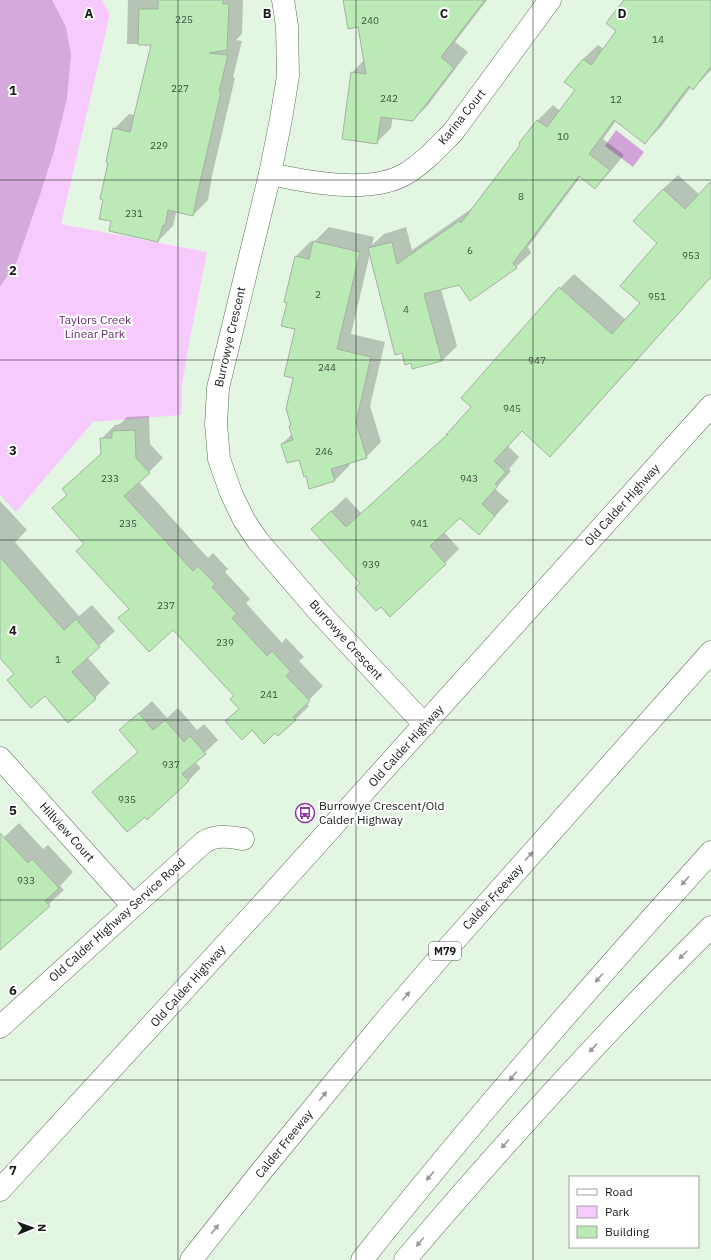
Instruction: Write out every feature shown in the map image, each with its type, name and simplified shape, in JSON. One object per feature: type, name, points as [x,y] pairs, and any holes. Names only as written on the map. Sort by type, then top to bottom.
[{"type":"main road","name":"Burrowye Crescent","points":[[283,0],[287,26],[288,76],[270,174],[218,388],[216,424],[220,459],[231,493],[244,520],[258,541],[320,612],[425,725]]},
{"type":"main road","name":"Karina Court","points":[[270,174],[307,182],[355,185],[382,182],[407,173],[432,153],[453,132],[550,0]]},
{"type":"main road","name":"Old Calder Highway","points":[[0,1190],[425,725],[711,406]]},
{"type":"main road","name":"Calder Freeway","points":[[191,1260],[264,1168],[385,1021],[447,949],[711,652]]},
{"type":"main road","name":"Hillview Court","points":[[0,758],[133,906]]},
{"type":"main road","name":"Old Calder Highway Service Road","points":[[0,1027],[204,842],[210,838],[219,836],[243,839]]},
{"type":"main road","points":[[362,1260],[497,1095],[631,941],[711,852]]},
{"type":"main road","points":[[405,1260],[495,1156],[561,1083],[611,1029],[711,927]]},
{"type":"green space","name":"Taylors Creek Linear Park","points":[[0,0],[102,0],[110,14],[61,224],[207,252],[182,385],[181,415],[93,422],[16,512],[0,495]]},
{"type":"shaded area","points":[[0,0],[52,0],[66,27],[71,55],[67,98],[54,151],[17,261],[0,287]]},
{"type":"shaded area","points":[[616,130],[644,152],[633,167],[605,146]]},
{"type":"building","points":[[158,0],[223,0],[223,4],[229,4],[227,50],[209,53],[228,55],[193,216],[168,210],[165,226],[163,225],[158,242],[109,231],[111,221],[99,219],[103,200],[100,199],[108,163],[106,162],[113,128],[130,132],[151,45],[138,45],[139,9],[158,9]]},
{"type":"building","points":[[343,0],[485,0],[441,57],[454,68],[413,121],[381,117],[377,144],[342,139],[351,72],[366,74],[358,27],[348,29]]},
{"type":"building","points":[[624,0],[711,0],[711,66],[693,90],[689,86],[645,144],[614,120],[589,154],[610,170],[595,189],[579,176],[513,263],[517,268],[470,301],[459,285],[424,294],[442,361],[412,369],[411,363],[405,365],[402,353],[395,355],[368,248],[392,242],[397,264],[459,221],[461,223],[537,120],[547,127],[575,90],[564,82],[583,59],[591,65],[616,31],[606,23]]},
{"type":"building","points":[[711,181],[711,277],[550,457],[522,431],[494,461],[506,472],[495,484],[498,486],[482,504],[495,516],[479,535],[460,518],[430,546],[446,564],[390,617],[381,607],[376,611],[355,588],[360,583],[311,529],[331,511],[346,527],[448,434],[446,435],[471,407],[461,398],[559,287],[612,334],[640,303],[620,286],[657,243],[633,221],[663,189],[685,209]]},
{"type":"building","points":[[313,241],[360,252],[337,349],[371,357],[356,422],[367,458],[331,469],[335,481],[309,489],[306,476],[304,477],[299,460],[287,463],[281,444],[293,440],[289,426],[291,425],[286,409],[293,378],[284,376],[295,329],[281,326],[287,303],[284,302],[295,256],[309,259]]},
{"type":"building","points":[[135,430],[136,458],[150,473],[124,496],[193,571],[198,566],[215,584],[212,587],[237,614],[232,618],[267,656],[272,651],[291,672],[286,676],[310,701],[293,717],[296,720],[278,736],[275,733],[264,744],[252,730],[242,740],[225,721],[239,709],[230,699],[234,696],[173,630],[149,652],[118,618],[129,609],[76,551],[84,544],[52,508],[67,495],[62,489],[101,454],[100,438],[112,438],[112,431]]},
{"type":"building","points":[[0,557],[64,630],[76,619],[100,647],[72,672],[96,699],[68,723],[45,696],[31,708],[7,680],[14,674],[0,658]]},
{"type":"building","points":[[139,713],[153,730],[165,720],[184,742],[190,736],[206,754],[182,774],[189,781],[147,820],[145,817],[127,832],[92,792],[138,752],[119,730]]},
{"type":"building","points":[[0,833],[28,863],[32,859],[59,888],[45,901],[50,906],[0,950]]},
{"type":"place","name":"Burrowye Crescent/Old Calder Highway","points":[[305,813]]}]
